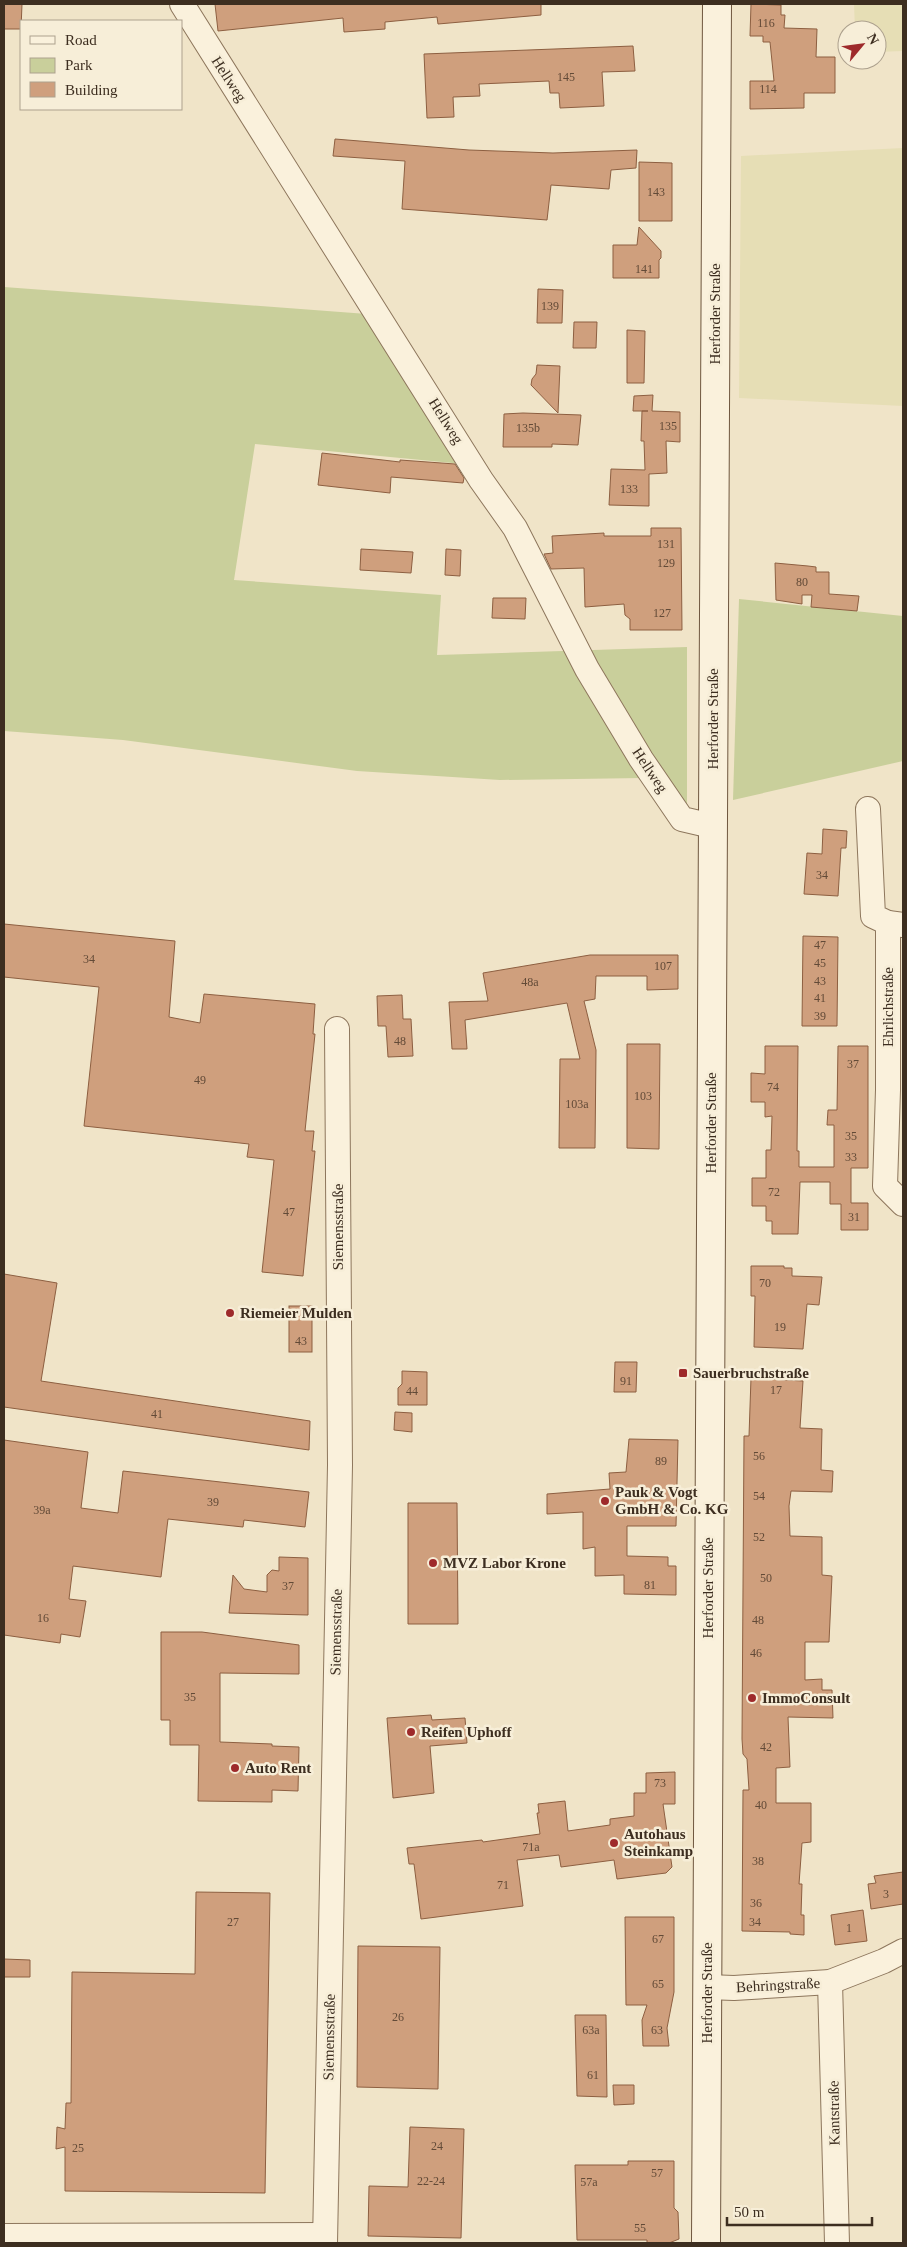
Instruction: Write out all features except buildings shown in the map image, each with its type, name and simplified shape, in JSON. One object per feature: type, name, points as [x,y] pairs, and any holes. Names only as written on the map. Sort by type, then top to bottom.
[{"type":"main road","name":"Herforder Straße","points":[[706,2243],[717,4]]},
{"type":"street","name":"Hellweg","points":[[182,4],[481,480],[515,528],[587,669],[641,759],[682,819],[712,826]]},
{"type":"street","points":[[868,809],[873,916],[896,924]]},
{"type":"street","name":"Ehrlichstraße","points":[[896,924],[896,1092],[885,1186],[903,1204]]},
{"type":"street","name":"Siemensstraße","points":[[4,2236],[325,2239],[340,1466],[337,1029]]},
{"type":"street","name":"Behringstraße","points":[[707,1987],[734,1988],[830,1982],[884,1961],[903,1951]]},
{"type":"street","name":"Kantstraße","points":[[830,1982],[838,2243]]},
{"type":"shaded area","points":[[854,4],[903,4],[903,51],[887,52],[887,20],[855,20]]},
{"type":"shaded area","points":[[903,148],[903,406],[739,398],[741,156]]},
{"type":"green space","points":[[4,287],[367,314],[463,464],[255,444],[234,580],[441,595],[437,655],[687,647],[687,810],[642,778],[500,780],[357,771],[123,740],[4,731]]},
{"type":"green space","points":[[739,599],[903,616],[903,761],[733,800]]},
{"type":"place","name":"Riemeier Mulden","points":[[230,1313]]},
{"type":"place","name":"Sauerbruchstraße","points":[[683,1373]]},
{"type":"place","name":"Pauk & Vogt GmbH & Co. KG","points":[[605,1501]]},
{"type":"place","name":"MVZ Labor Krone","points":[[433,1563]]},
{"type":"place","name":"ImmoConsult","points":[[752,1698]]},
{"type":"place","name":"Reifen Uphoff","points":[[411,1732]]},
{"type":"place","name":"Auto Rent","points":[[235,1768]]},
{"type":"place","name":"Autohaus Steinkamp","points":[[614,1843]]}]
